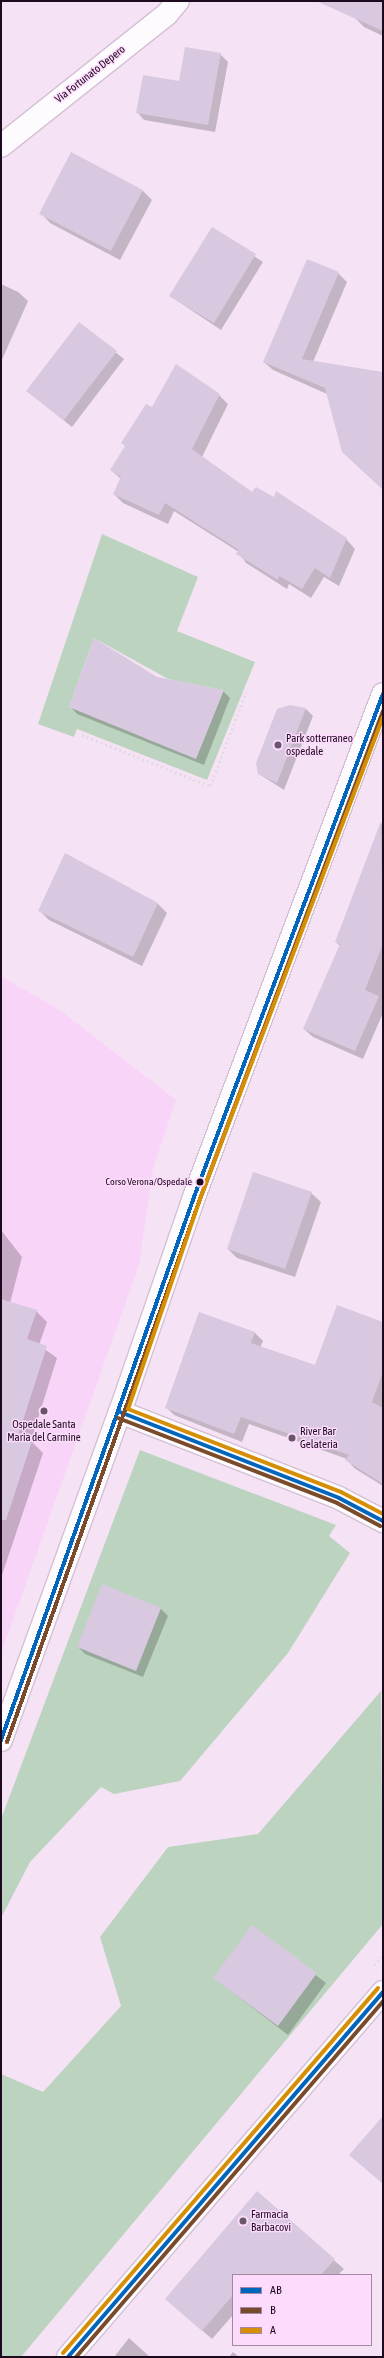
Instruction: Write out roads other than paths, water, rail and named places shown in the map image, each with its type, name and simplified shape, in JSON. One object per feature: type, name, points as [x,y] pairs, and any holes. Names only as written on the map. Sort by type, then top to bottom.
[{"type":"street","name":"Via Fortunato Depero","points":[[1,146],[167,14],[178,1]]},
{"type":"street","points":[[1,1740],[120,1412],[194,1197],[382,698]]},
{"type":"street","points":[[120,1412],[339,1498],[383,1521]]},
{"type":"street","points":[[68,2357],[383,1992]]},
{"type":"place","name":"Park sotterraneo ospedale","points":[[278,745]]},
{"type":"place","name":"Corso Verona/Ospedale","points":[[200,1182]]},
{"type":"place","name":"Ospedale Santa Maria del Carmine","points":[[44,1411]]},
{"type":"place","name":"River Bar Gelateria","points":[[292,1438]]},
{"type":"place","name":"Farmacia Barbacovi","points":[[243,2221]]}]
